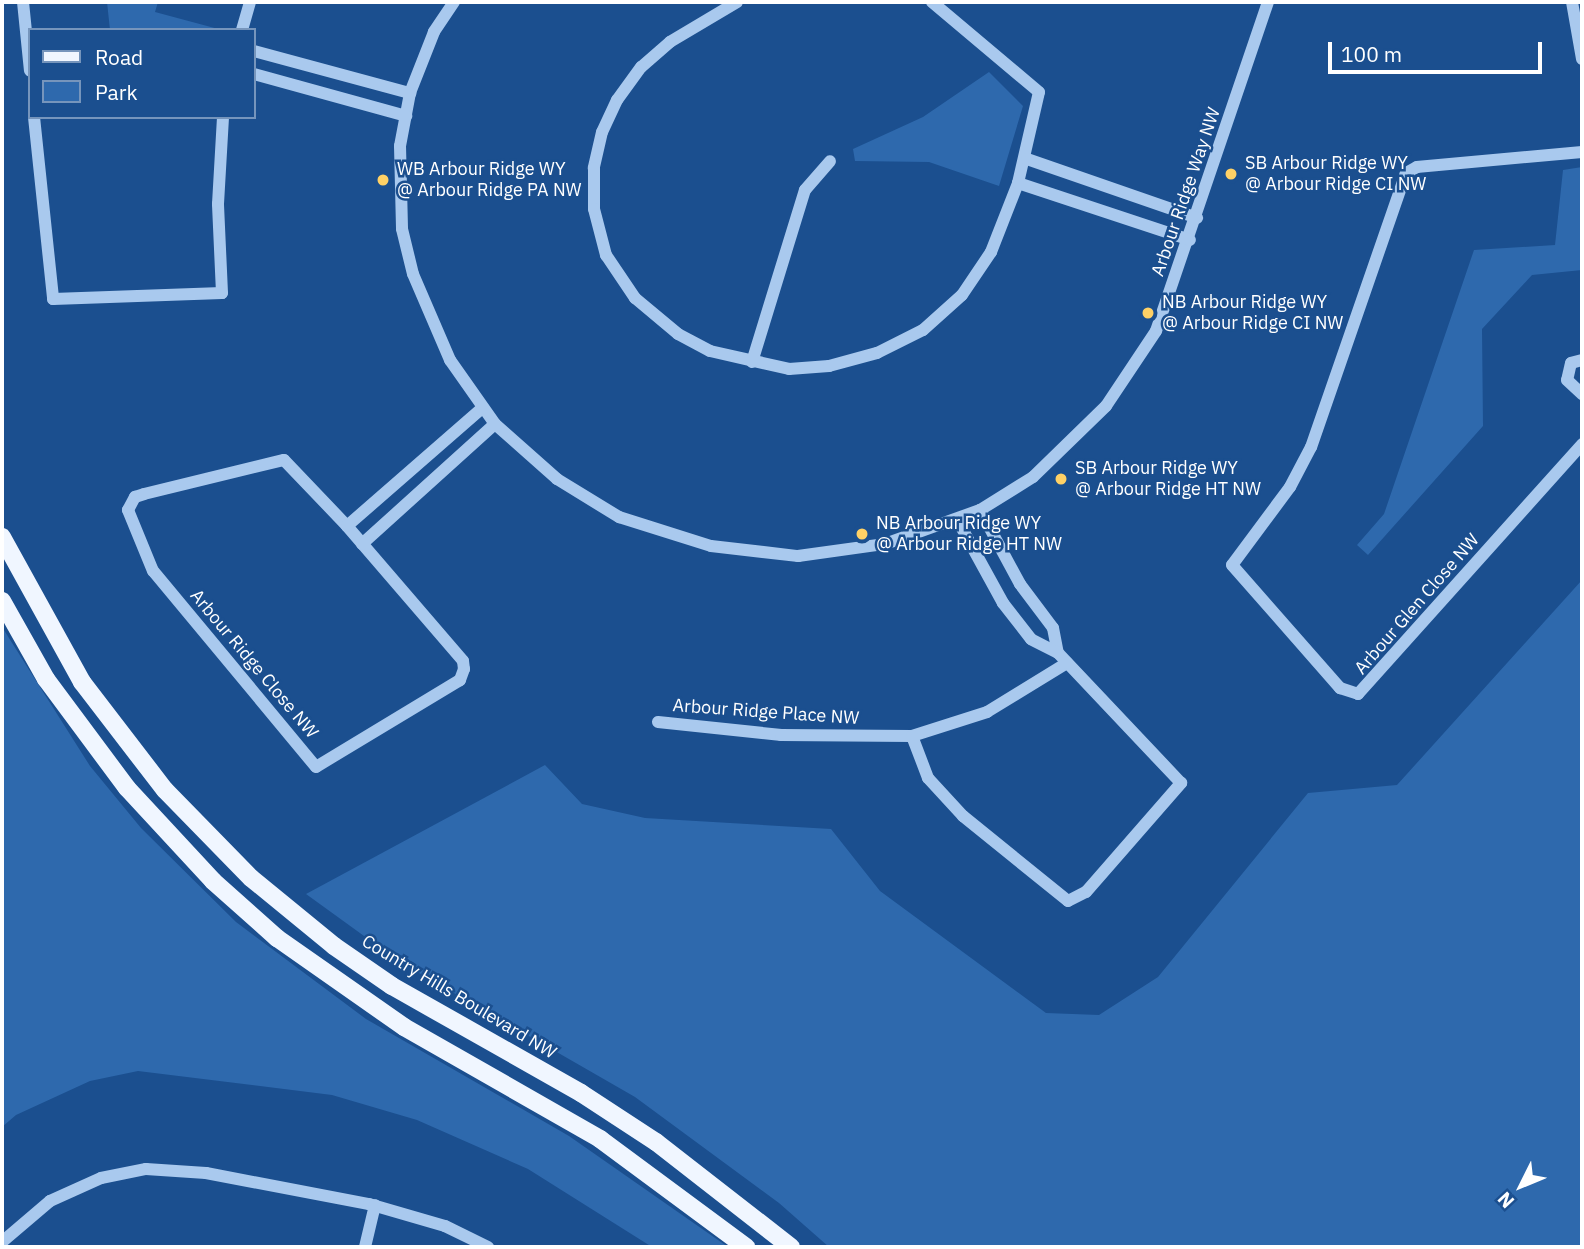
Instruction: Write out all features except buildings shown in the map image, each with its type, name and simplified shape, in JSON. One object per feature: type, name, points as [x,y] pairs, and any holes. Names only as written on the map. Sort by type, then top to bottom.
[{"type":"main road","name":"Country Hills Boulevard NW","points":[[2,537],[82,682],[165,790],[251,878],[334,946],[392,986],[581,1093],[656,1142],[791,1247]]},
{"type":"main road","points":[[2,601],[46,680],[127,788],[213,881],[277,938],[404,1027],[600,1139],[746,1247]]},
{"type":"street","points":[[23,2],[28,51]]},
{"type":"street","points":[[243,28],[250,2]]},
{"type":"street","name":"Arbour Ridge Way NW","points":[[454,2],[434,32],[410,93],[400,146],[402,229],[413,274],[450,360],[481,409],[495,424],[557,479],[610,512],[711,546],[798,556],[886,544],[958,521],[1033,477],[1105,406],[1156,331],[1190,240],[1268,2]]},
{"type":"street","points":[[737,2],[670,42],[641,66],[617,100],[602,132],[594,168],[594,209],[607,256],[635,298],[678,334],[710,351],[789,369],[829,366],[877,353],[923,330],[962,295],[991,252],[1018,183],[1027,159],[1040,92],[932,2]]},
{"type":"street","points":[[1572,2],[1582,59]]},
{"type":"street","points":[[256,52],[410,93]]},
{"type":"street","points":[[256,75],[406,116]]},
{"type":"street","points":[[34,119],[53,299],[222,293],[218,204],[223,119]]},
{"type":"street","name":"Arbour Glen Close NW","points":[[1582,152],[1417,167],[1406,173],[1311,447],[1290,486],[1236,553],[1232,565],[1340,688],[1349,694],[1364,692],[1582,444]]},
{"type":"street","points":[[1027,159],[1197,218]]},
{"type":"street","points":[[752,362],[805,190],[830,161]]},
{"type":"street","points":[[1018,183],[1190,240]]},
{"type":"street","points":[[1582,359],[1571,363],[1567,380],[1582,394]]},
{"type":"street","points":[[347,526],[481,409]]},
{"type":"street","points":[[362,544],[495,424]]},
{"type":"street","name":"Arbour Ridge Close NW","points":[[284,460],[362,544],[463,660],[463,675],[316,767],[153,571],[128,510],[135,497],[144,494],[284,460]]},
{"type":"street","points":[[980,510],[1020,584],[1053,628],[1063,658]]},
{"type":"street","points":[[912,736],[928,778],[963,816],[1060,898],[1075,898],[1086,892],[1181,783],[1063,658],[1031,639],[1003,603],[958,521]]},
{"type":"street","name":"Arbour Ridge Place NW","points":[[658,722],[782,735],[912,736],[987,712],[1063,658]]},
{"type":"street","points":[[2,1242],[50,1201],[101,1178],[146,1169],[206,1173],[375,1205],[445,1226],[488,1247]]},
{"type":"street","points":[[365,1247],[375,1205]]},
{"type":"green space","points":[[107,2],[158,2],[155,12],[215,28],[110,28]]},
{"type":"green space","points":[[989,72],[1023,106],[999,186],[929,162],[855,161],[853,149],[923,117]]},
{"type":"green space","points":[[1582,167],[1582,270],[1532,275],[1482,329],[1483,426],[1368,555],[1357,545],[1384,514],[1474,250],[1555,245],[1563,170]]},
{"type":"green space","points":[[1582,580],[1582,1247],[829,1247],[779,1203],[635,1097],[400,962],[306,894],[545,765],[582,804],[645,818],[831,829],[880,891],[1046,1013],[1099,1015],[1158,977],[1308,793],[1397,785]]},
{"type":"green space","points":[[2,627],[90,766],[141,828],[236,922],[366,1019],[569,1136],[728,1247],[652,1247],[528,1169],[417,1120],[332,1095],[138,1071],[90,1081],[16,1115],[2,1127]]},
{"type":"place","name":"SB Arbour Ridge WY @ Arbour Ridge CI NW","points":[[1231,174]]},
{"type":"place","name":"WB Arbour Ridge WY @ Arbour Ridge PA NW","points":[[383,180]]},
{"type":"place","name":"NB Arbour Ridge WY @ Arbour Ridge CI NW","points":[[1148,313]]},
{"type":"place","name":"SB Arbour Ridge WY @ Arbour Ridge HT NW","points":[[1061,479]]},
{"type":"place","name":"NB Arbour Ridge WY @ Arbour Ridge HT NW","points":[[862,534]]}]
